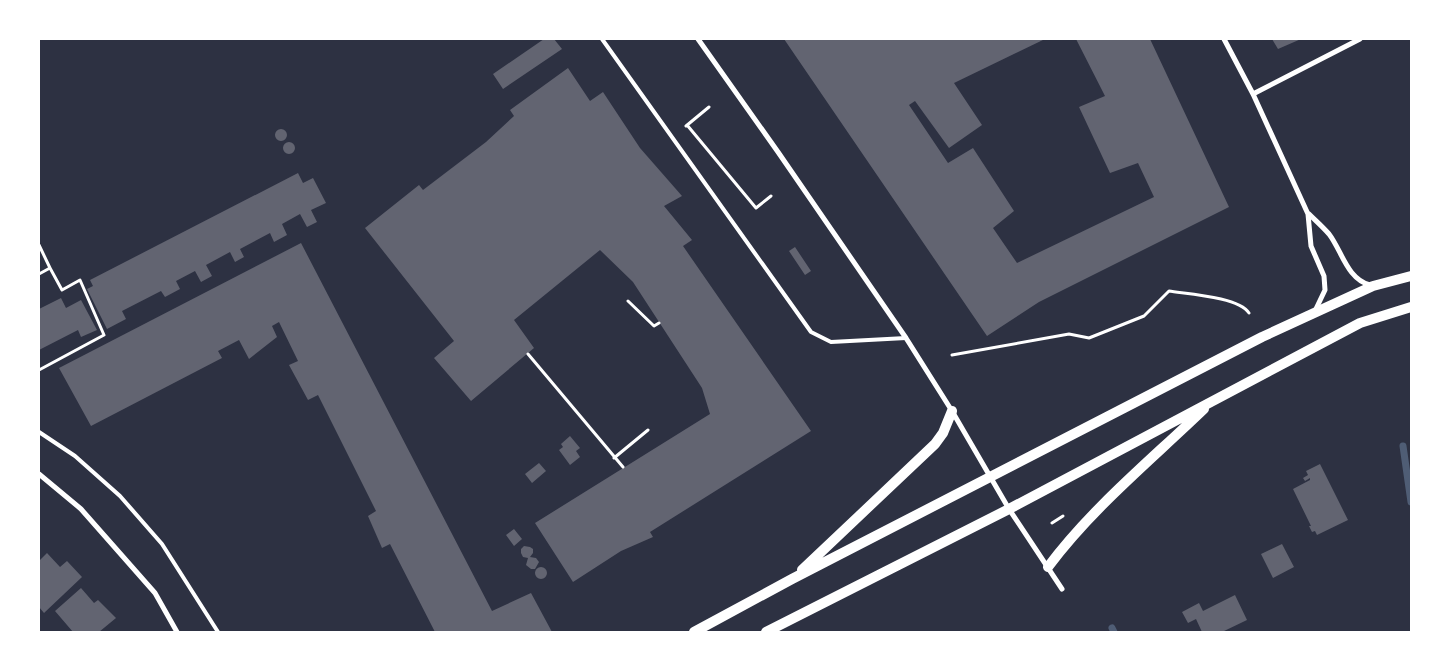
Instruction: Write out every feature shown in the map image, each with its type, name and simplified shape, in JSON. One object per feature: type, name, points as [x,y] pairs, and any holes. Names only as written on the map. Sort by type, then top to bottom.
[{"type":"main road","points":[[694,632],[990,476],[1254,341],[1373,286],[1411,276]]},
{"type":"main road","points":[[766,632],[1009,509],[1360,323],[1411,307]]},
{"type":"main road","points":[[1048,567],[1067,541],[1214,400]]},
{"type":"main road","points":[[792,579],[936,444],[952,411]]},
{"type":"street","points":[[698,39],[906,338],[952,411],[1009,509],[1062,589]]},
{"type":"street","points":[[1224,39],[1253,94],[1308,214],[1311,246],[1324,276],[1324,290],[1315,312]]},
{"type":"street","points":[[1253,94],[1360,39]]},
{"type":"street","points":[[1308,214],[1329,234],[1352,272],[1363,283],[1373,286]]},
{"type":"street","points":[[39,474],[81,509],[155,593],[177,632]]},
{"type":"lane","points":[[602,39],[811,332],[831,342],[906,338]]},
{"type":"lane","points":[[39,432],[75,456],[120,496],[162,544],[218,632]]},
{"type":"path","points":[[709,107],[687,125],[756,208],[771,196]]},
{"type":"path","points":[[39,244],[62,290],[80,280],[104,335],[39,370]]},
{"type":"path","points":[[39,274],[50,268]]},
{"type":"path","points":[[952,354],[1069,334],[1089,338],[1144,316],[1169,291],[1226,300],[1246,309],[1249,313]]},
{"type":"path","points":[[628,301],[654,326],[659,323]]},
{"type":"path","points":[[528,354],[623,467]]},
{"type":"path","points":[[614,458],[648,430]]},
{"type":"path","points":[[1060,511],[1067,522]]},
{"type":"path","points":[[1052,523],[1063,516]]},
{"type":"building","points":[[544,39],[554,39],[562,49],[503,89],[493,74]]},
{"type":"building","points":[[784,39],[1045,39],[954,83],[982,125],[949,148],[915,101],[909,105],[948,163],[973,148],[1014,211],[993,228],[1017,263],[1154,197],[1138,163],[1110,173],[1079,107],[1105,96],[1076,39],[1150,39],[1229,207],[1039,302],[987,336]]},
{"type":"building","points":[[1272,39],[1301,39],[1278,49]]},
{"type":"building","points":[[568,68],[590,101],[603,92],[640,148],[682,196],[664,206],[692,240],[683,246],[811,431],[650,532],[653,537],[621,551],[573,582],[535,523],[710,414],[702,388],[633,282],[600,250],[514,320],[534,348],[471,401],[434,358],[454,341],[365,228],[419,185],[423,190],[486,142],[514,116],[510,110]]},
{"type":"building","points":[[279,129],[283,129],[287,135],[283,141],[279,141],[275,137],[275,133]]},
{"type":"building","points":[[287,142],[291,142],[295,148],[291,154],[287,154],[283,150],[283,146]]},
{"type":"building","points":[[298,173],[303,183],[313,178],[326,203],[311,210],[317,222],[307,227],[300,214],[282,224],[287,235],[274,242],[270,233],[240,249],[244,257],[235,262],[230,252],[206,265],[212,276],[201,282],[195,271],[176,281],[180,289],[165,297],[161,291],[122,311],[126,319],[107,329],[87,289],[93,286],[90,280]]},
{"type":"building","points":[[301,243],[492,611],[531,593],[552,632],[435,632],[390,544],[382,548],[368,516],[376,511],[318,395],[308,400],[289,365],[298,361],[279,322],[272,326],[277,337],[249,359],[239,340],[218,351],[222,358],[91,426],[59,368]]},
{"type":"building","points":[[795,247],[811,271],[805,275],[789,251]]},
{"type":"building","points":[[61,298],[66,308],[81,300],[97,330],[81,337],[78,330],[39,350],[39,309]]},
{"type":"building","points":[[570,436],[580,448],[576,451],[580,457],[570,465],[559,450],[563,447],[561,444]]},
{"type":"building","points":[[539,463],[546,471],[532,483],[525,474]]},
{"type":"building","points":[[1320,464],[1348,520],[1317,535],[1315,531],[1312,532],[1309,526],[1311,526],[1293,489],[1310,480],[1310,478],[1305,481],[1303,478],[1308,475],[1306,471]]},
{"type":"building","points":[[514,529],[522,539],[514,546],[506,535]]},
{"type":"building","points":[[1282,544],[1294,567],[1273,578],[1261,554]]},
{"type":"building","points":[[524,546],[533,549],[530,557],[536,558],[539,562],[535,569],[531,569],[526,565],[528,558],[523,557],[521,553],[521,549]]},
{"type":"building","points":[[47,553],[60,567],[67,561],[82,577],[44,613],[39,607],[39,561]]},
{"type":"building","points":[[539,567],[543,567],[547,573],[543,579],[539,579],[535,575],[535,571]]},
{"type":"building","points":[[81,588],[94,603],[98,600],[116,618],[99,632],[73,632],[55,611]]},
{"type":"building","points":[[1235,595],[1247,620],[1222,632],[1202,632],[1196,619],[1188,623],[1182,612],[1199,603],[1203,611]]},
{"type":"waterway","points":[[1403,446],[1411,502]]},
{"type":"waterway","points":[[1112,628],[1114,632]]}]
